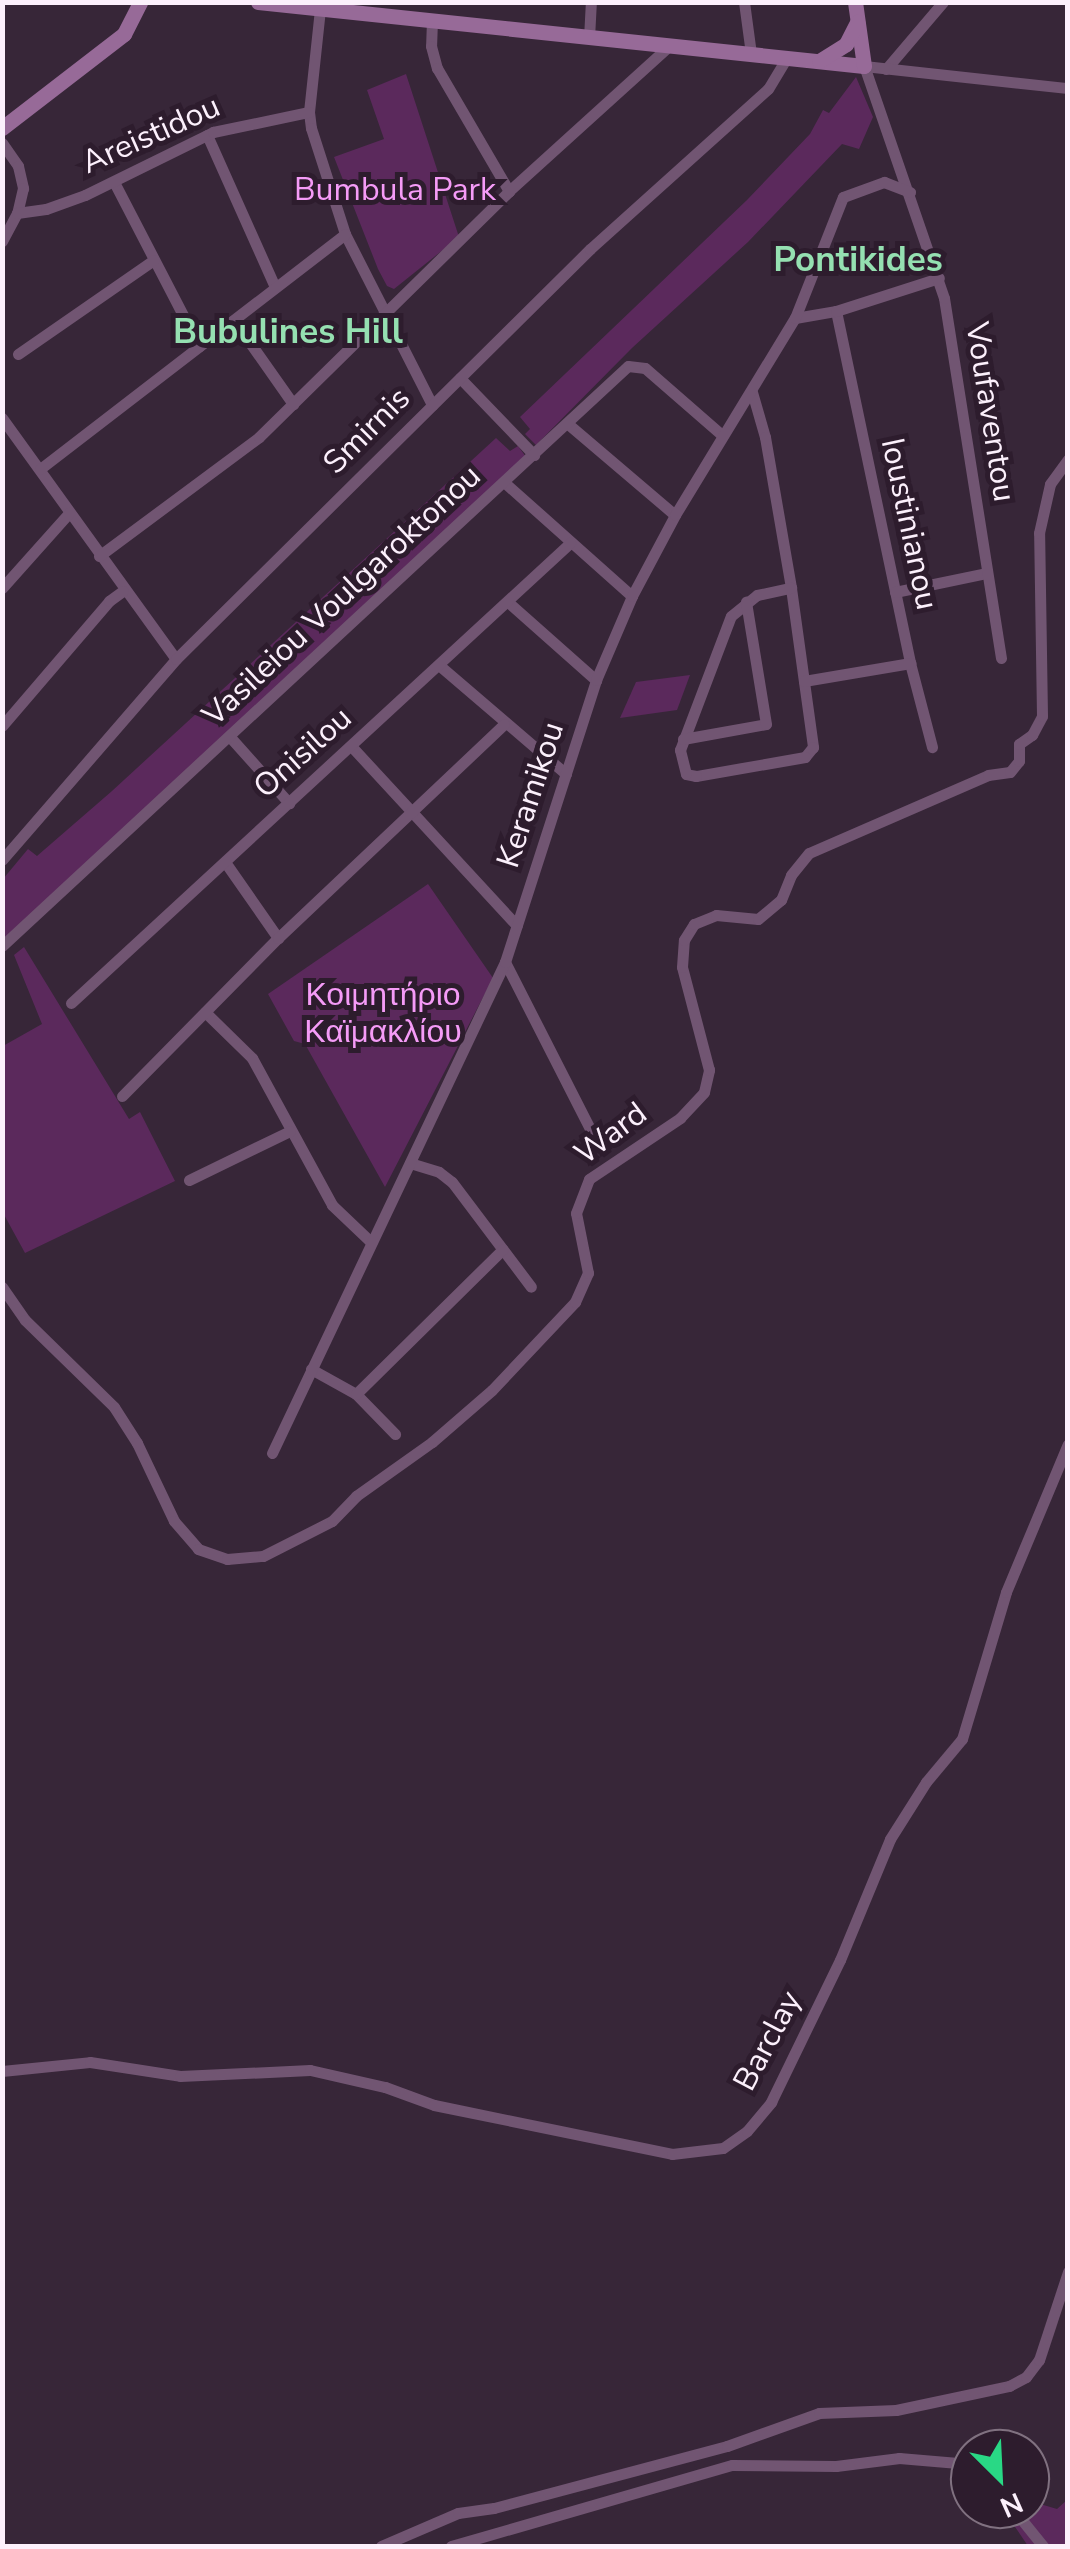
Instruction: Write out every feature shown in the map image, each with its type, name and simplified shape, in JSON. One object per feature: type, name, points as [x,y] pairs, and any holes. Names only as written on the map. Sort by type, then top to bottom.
[{"type":"street","points":[[2,128],[124,34],[140,2]]},
{"type":"street","points":[[258,2],[1068,88]]},
{"type":"street","points":[[589,38],[591,2]]},
{"type":"street","points":[[744,2],[751,54]]},
{"type":"street","points":[[855,2],[864,66]]},
{"type":"street","points":[[886,69],[943,2]]},
{"type":"street","points":[[320,9],[309,112],[345,234],[432,405]]},
{"type":"street","points":[[432,20],[431,46],[437,68],[509,191]]},
{"type":"street","points":[[816,62],[846,44],[857,20]]},
{"type":"street","points":[[99,556],[220,469],[293,404],[509,191],[668,47]]},
{"type":"street","name":"Smirnis","points":[[2,860],[176,659],[590,249],[768,88],[786,59]]},
{"type":"street","name":"Voufaventou","points":[[864,66],[939,278],[1001,658]]},
{"type":"street","name":"Areistidou","points":[[18,213],[57,206],[114,182],[206,134],[309,112]]},
{"type":"street","points":[[206,134],[275,287]]},
{"type":"street","points":[[2,143],[22,181],[18,213],[2,241]]},
{"type":"street","name":"Keramikou","points":[[272,1453],[506,962],[596,680],[632,596],[675,515],[794,318],[844,197],[878,183],[896,156]]},
{"type":"street","points":[[114,182],[198,346]]},
{"type":"street","points":[[878,183],[890,182],[910,192]]},
{"type":"street","points":[[40,468],[345,234]]},
{"type":"street","points":[[18,354],[154,260]]},
{"type":"street","points":[[794,318],[836,310],[939,278]]},
{"type":"street","name":"Ioustinianou","points":[[836,310],[910,663],[932,747]]},
{"type":"street","points":[[234,320],[293,404]]},
{"type":"street","name":"Vasileiou Voulgaroktonou","points":[[2,946],[506,484],[624,369],[637,364],[723,436]]},
{"type":"street","points":[[460,378],[534,455]]},
{"type":"street","points":[[752,392],[765,437],[791,588],[813,747],[805,757],[691,776],[682,766],[683,739],[728,622],[746,602],[764,592],[791,588]]},
{"type":"street","points":[[2,418],[123,591],[176,659]]},
{"type":"street","points":[[568,424],[675,515]]},
{"type":"street","name":"Ward","points":[[2,1287],[26,1320],[114,1407],[137,1443],[174,1521],[198,1550],[227,1558],[263,1556],[332,1521],[356,1496],[432,1442],[492,1390],[575,1302],[588,1272],[576,1214],[590,1179],[680,1118],[704,1092],[708,1070],[682,966],[684,940],[694,924],[716,915],[758,919],[781,900],[792,875],[809,853],[988,774],[1010,772],[1019,760],[1019,744],[1032,735],[1042,716],[1042,517],[1050,484],[1068,459]]},
{"type":"street","points":[[506,484],[632,596]]},
{"type":"street","points":[[3,585],[70,513]]},
{"type":"street","name":"Onisilou","points":[[71,1002],[440,666],[570,542]]},
{"type":"street","points":[[896,592],[986,574]]},
{"type":"street","points":[[2,726],[109,601],[123,591]]},
{"type":"street","points":[[508,602],[596,680]]},
{"type":"street","points":[[683,739],[766,724],[746,602]]},
{"type":"street","points":[[804,681],[910,663]]},
{"type":"street","points":[[440,666],[566,774]]},
{"type":"street","points":[[122,1096],[278,938],[504,724]]},
{"type":"street","points":[[230,737],[288,803]]},
{"type":"street","points":[[352,747],[518,926]]},
{"type":"street","points":[[225,862],[278,938]]},
{"type":"street","points":[[506,962],[591,1131]]},
{"type":"street","points":[[205,1012],[252,1058],[338,1213],[371,1242]]},
{"type":"street","points":[[189,1180],[290,1131]]},
{"type":"street","points":[[410,1163],[431,1168],[452,1182],[531,1288]]},
{"type":"street","points":[[356,1394],[503,1250]]},
{"type":"street","points":[[311,1369],[356,1394],[395,1434]]},
{"type":"street","name":"Barclay","points":[[2,2071],[90,2062],[180,2076],[310,2070],[385,2087],[434,2105],[672,2154],[723,2148],[747,2130],[772,2102],[838,1965],[890,1839],[926,1782],[962,1739],[1006,1592],[1068,1444]]},
{"type":"street","points":[[381,2546],[458,2513],[494,2508],[727,2446],[819,2414],[896,2410],[1009,2386],[1026,2376],[1039,2360],[1068,2272]]},
{"type":"street","points":[[451,2546],[732,2465],[836,2466],[899,2458],[950,2462]]},
{"type":"green space","name":"Bumbula Park","points":[[406,74],[459,237],[394,289],[387,286],[378,269],[334,157],[384,139],[367,90]]},
{"type":"green space","points":[[856,77],[873,117],[859,149],[842,144],[748,242],[632,348],[536,445],[525,434],[530,429],[520,417],[747,200],[810,134],[823,110],[829,113]]},
{"type":"green space","points":[[496,438],[510,451],[518,446],[526,457],[3,941],[3,879],[28,849],[37,856],[112,791]]},
{"type":"green space","points":[[690,675],[677,710],[620,718],[636,682]]},
{"type":"green space","name":"Κοιμητήριο Καϊμακλίου","points":[[428,884],[493,978],[385,1187],[305,1044],[294,1041],[268,994]]},
{"type":"green space","points":[[24,947],[129,1119],[140,1112],[175,1181],[25,1253],[2,1211],[3,1046],[42,1024],[14,955]]},
{"type":"green space","points":[[1067,2500],[1067,2546],[1028,2546],[1017,2529],[1050,2529],[1050,2507],[1057,2509]]},
{"type":"district","name":"Pontikides","points":[[858,260]]},
{"type":"district","name":"Bubulines Hill","points":[[288,332]]}]
